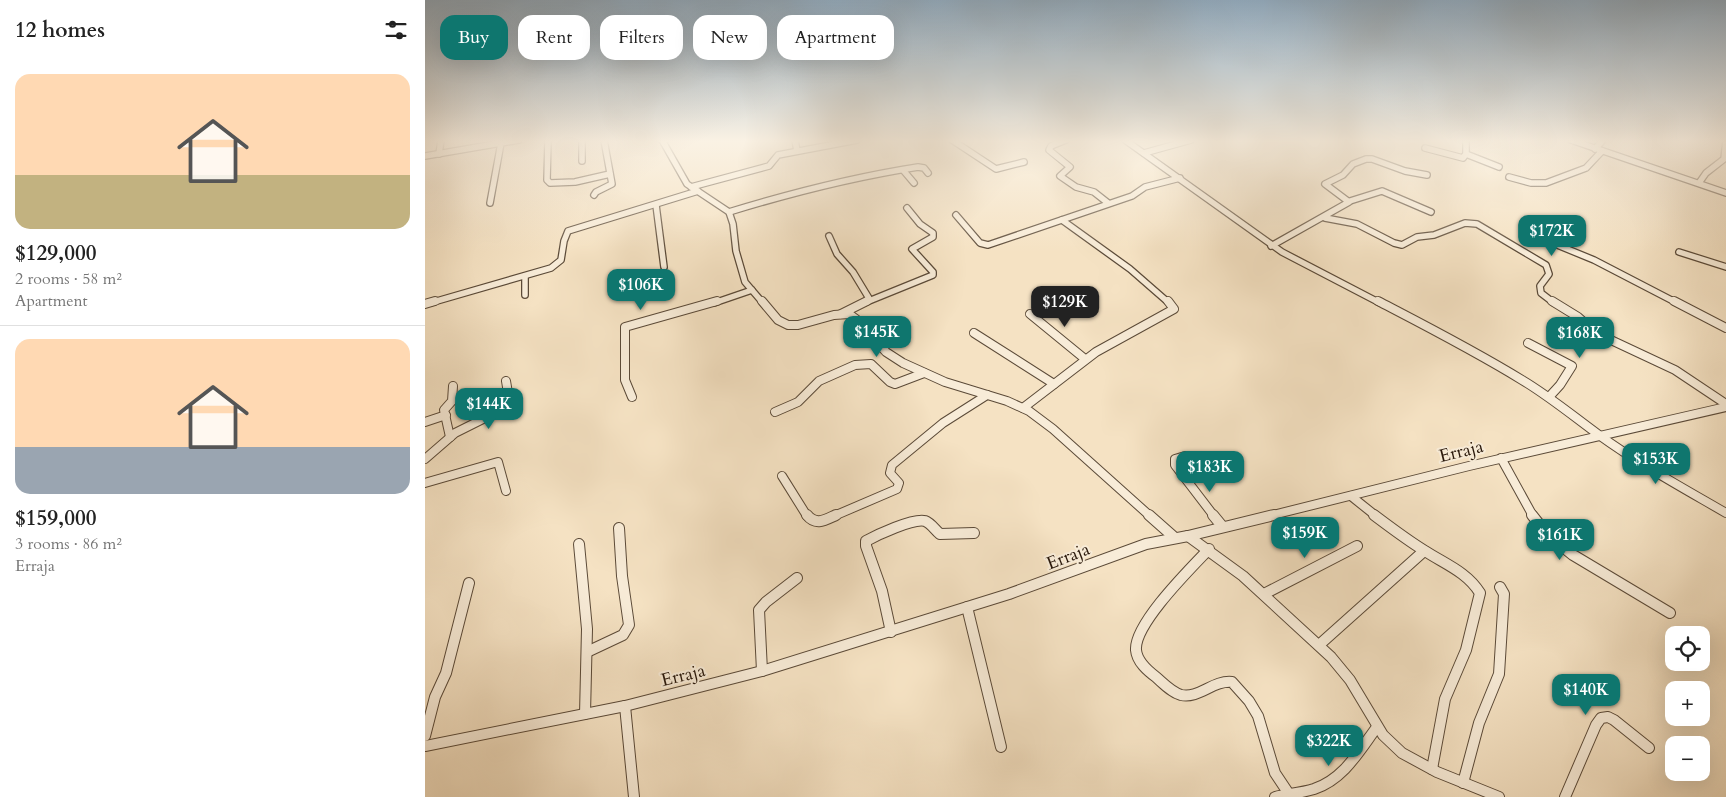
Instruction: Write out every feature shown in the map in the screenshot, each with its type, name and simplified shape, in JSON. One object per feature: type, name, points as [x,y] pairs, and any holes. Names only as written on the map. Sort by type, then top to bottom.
[{"type":"street","points":[[490,203],[495,177]]},
{"type":"street","points":[[547,177],[550,183],[575,182],[596,177]]},
{"type":"street","points":[[594,196],[596,192],[611,185],[610,177]]},
{"type":"street","points":[[683,177],[687,184],[729,212],[743,277],[778,320],[788,325],[807,323],[841,314],[870,300],[933,275],[933,272],[912,249],[933,237],[933,232],[920,224],[907,208]]},
{"type":"street","points":[[425,304],[525,276],[558,264],[563,257],[565,236],[568,232],[656,205],[695,189],[733,177]]},
{"type":"street","points":[[729,212],[855,177]]},
{"type":"street","points":[[909,177],[914,183]]},
{"type":"street","points":[[1063,177],[1076,187],[1094,192],[1108,203]]},
{"type":"street","points":[[1341,177],[1325,184],[1350,201]]},
{"type":"street","points":[[1510,177],[1531,183],[1546,183],[1561,177]]},
{"type":"street","points":[[1681,177],[1726,193]]},
{"type":"street","points":[[1699,183],[1702,177]]},
{"type":"street","points":[[956,215],[980,243],[988,245],[1135,195],[1145,187],[1181,178],[1271,246],[1486,359],[1549,397],[1599,435],[1641,463],[1726,513]]},
{"type":"street","points":[[1271,246],[1325,218],[1350,201],[1382,191],[1431,212]]},
{"type":"street","points":[[656,205],[664,267]]},
{"type":"street","points":[[1325,218],[1360,225],[1394,243],[1402,245],[1417,237],[1434,235],[1465,223],[1477,224],[1545,265],[1549,274],[1541,284],[1540,289],[1548,299],[1578,317],[1596,333],[1675,370],[1726,406]]},
{"type":"street","points":[[1023,408],[1085,359],[1119,338],[1172,310],[1174,307],[1130,269],[1062,220]]},
{"type":"street","points":[[1533,235],[1594,260],[1726,328]]},
{"type":"street","points":[[829,236],[837,254],[853,272],[870,300]]},
{"type":"street","points":[[1679,252],[1726,268]]},
{"type":"street","points":[[525,276],[525,295]]},
{"type":"street","points":[[632,397],[625,380],[625,327],[706,306],[752,290]]},
{"type":"street","points":[[841,314],[853,317],[893,358],[945,382],[1023,408],[1053,428],[1175,538]]},
{"type":"street","points":[[1030,314],[1085,359]]},
{"type":"street","points":[[974,333],[1054,384]]},
{"type":"street","points":[[1528,343],[1572,366],[1560,385],[1549,397]]},
{"type":"street","points":[[775,412],[798,402],[819,381],[855,365],[871,364],[890,382],[895,384],[924,373]]},
{"type":"street","points":[[425,460],[450,437],[505,408],[509,399],[506,381]]},
{"type":"street","points":[[450,437],[444,410],[452,401],[453,386]]},
{"type":"street","points":[[782,476],[808,517],[816,522],[821,522],[865,501],[897,489],[899,483],[890,473],[892,465],[943,423],[987,395]]},
{"type":"street","name":"Erraja","points":[[425,746],[625,706],[762,671],[891,632],[1054,579],[1146,544],[1188,536],[1501,458],[1726,406]]},
{"type":"street","points":[[425,422],[445,415]]},
{"type":"street","points":[[1185,456],[1175,459],[1175,466],[1222,526]]},
{"type":"street","points":[[1501,458],[1534,518],[1547,534],[1573,555],[1670,613]]},
{"type":"street","points":[[425,483],[498,462],[506,491]]},
{"type":"street","points":[[1351,496],[1424,551],[1456,569],[1475,586],[1480,596],[1466,650],[1445,698],[1431,769]]},
{"type":"street","points":[[891,632],[882,591],[866,546],[866,541],[922,521],[928,523],[940,534],[974,533]]},
{"type":"street","points":[[589,651],[623,635],[629,629],[620,560],[619,528]]},
{"type":"street","points":[[1188,536],[1209,549],[1248,579],[1319,645],[1345,673],[1377,727],[1401,752],[1431,769],[1499,797]]},
{"type":"street","points":[[579,544],[586,594],[589,651],[585,714]]},
{"type":"street","points":[[1264,594],[1357,546]]},
{"type":"street","points":[[1209,549],[1149,618],[1137,640],[1137,655],[1152,674],[1167,687],[1182,695],[1197,693],[1219,681],[1232,682],[1249,701],[1258,716],[1275,773],[1290,796]]},
{"type":"street","points":[[1319,645],[1389,585],[1424,551]]},
{"type":"street","points":[[762,671],[759,610],[761,606],[786,590],[797,578]]},
{"type":"street","points":[[425,736],[435,697],[446,674],[469,583]]},
{"type":"street","points":[[1463,783],[1479,723],[1499,674],[1504,594],[1500,587]]},
{"type":"street","points":[[967,607],[1001,747]]},
{"type":"street","points":[[625,706],[634,797]]},
{"type":"street","points":[[1565,797],[1596,725],[1602,718],[1607,717],[1617,722],[1649,748]]},
{"type":"street","points":[[1275,797],[1290,796],[1317,788],[1338,776],[1377,727]]}]
